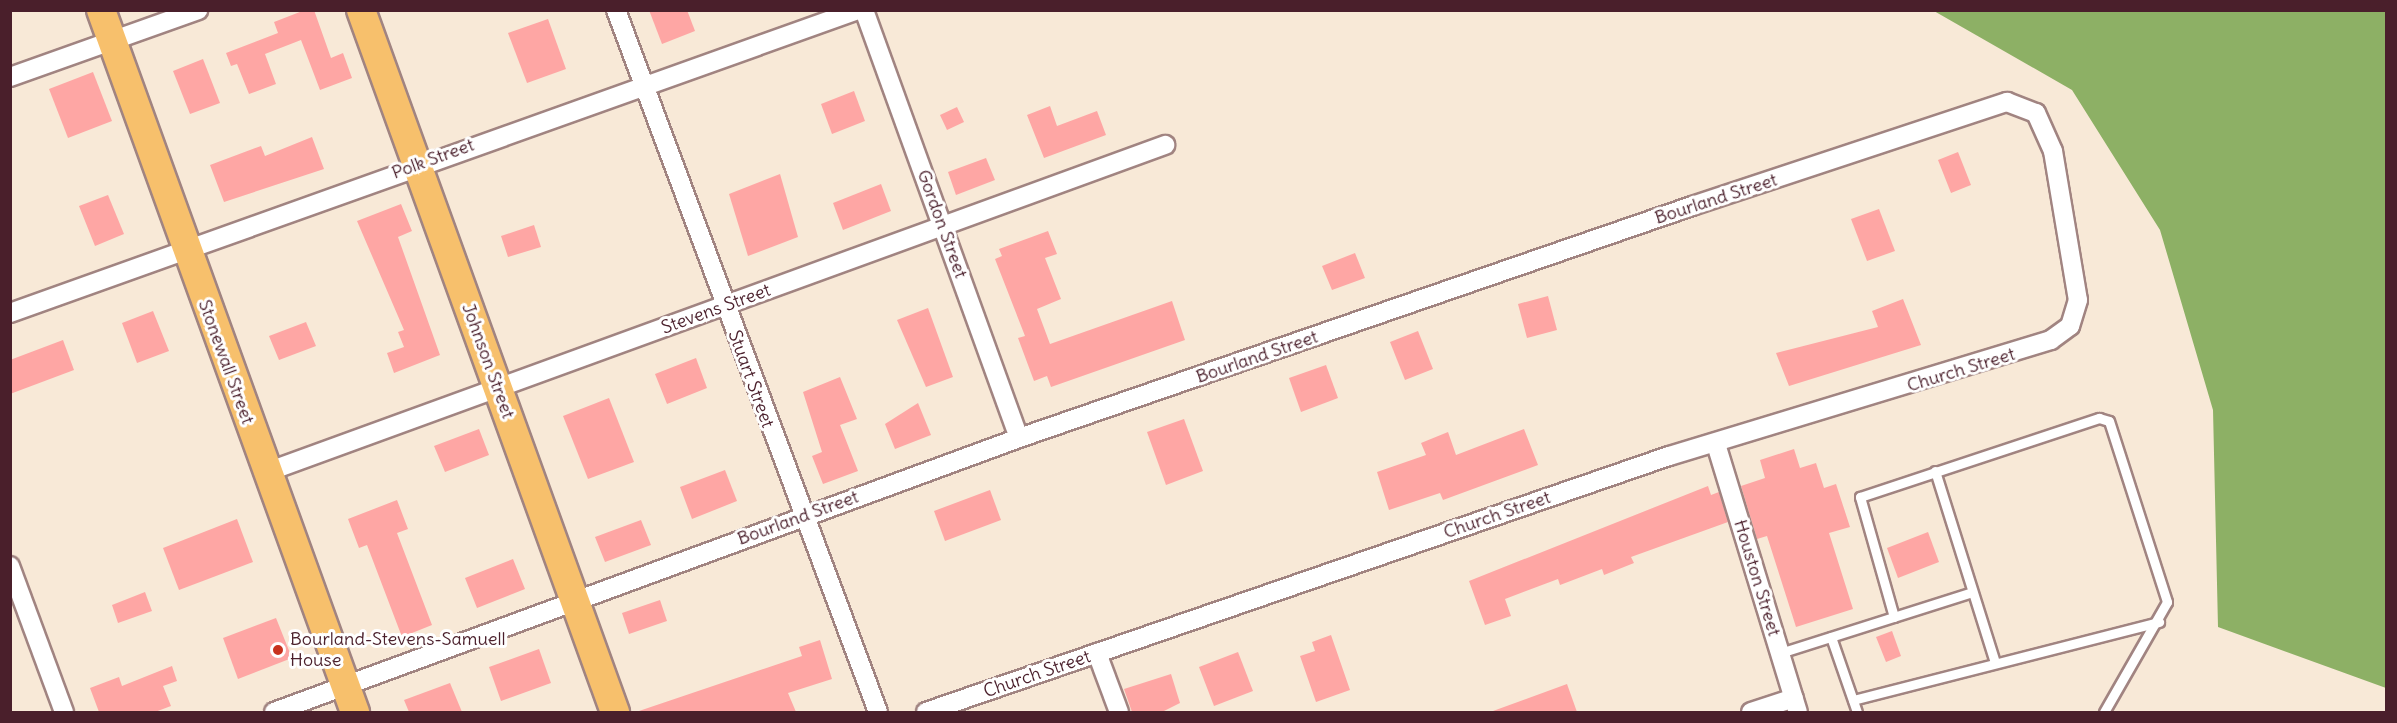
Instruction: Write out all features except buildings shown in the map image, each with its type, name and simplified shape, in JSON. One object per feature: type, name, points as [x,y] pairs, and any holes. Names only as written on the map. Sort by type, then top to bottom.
[{"type":"main road","name":"Stonewall Street","points":[[101,10],[185,250],[355,712]]},
{"type":"main road","name":"Johnson Street","points":[[361,10],[615,712]]},
{"type":"street","points":[[10,77],[198,10]]},
{"type":"street","name":"Stuart Street","points":[[616,10],[802,517],[878,712]]},
{"type":"street","name":"Polk Street","points":[[10,313],[643,84],[858,10]]},
{"type":"street","name":"Gordon Street","points":[[864,10],[1019,438]]},
{"type":"street","name":"Bourland Street","points":[[274,712],[1019,438],[2007,102],[2036,113],[2053,151],[2078,300],[2070,327]]},
{"type":"street","name":"Stevens Street","points":[[267,472],[1165,145]]},
{"type":"street","name":"Church Street","points":[[926,712],[1716,444],[1996,361],[2052,340],[2070,327]]},
{"type":"street","name":"Houston Street","points":[[1716,444],[1796,705]]},
{"type":"street","points":[[10,566],[64,712]]},
{"type":"street","points":[[1097,653],[1119,712]]},
{"type":"street","points":[[1751,712],[1796,705]]},
{"type":"lane","points":[[1894,617],[1860,497],[2099,418],[2109,421],[2167,602],[2159,622],[2104,712]]},
{"type":"lane","points":[[1935,471],[1995,662]]},
{"type":"lane","points":[[1780,653],[1972,592]]},
{"type":"lane","points":[[1853,700],[2159,622]]},
{"type":"lane","points":[[1832,637],[1857,712]]},
{"type":"green space","points":[[1934,11],[2386,11],[2386,688],[2218,627],[2213,410],[2160,230],[2072,90]]},
{"type":"place","name":"Bourland-Stevens-Samuell House","points":[[278,650]]}]
